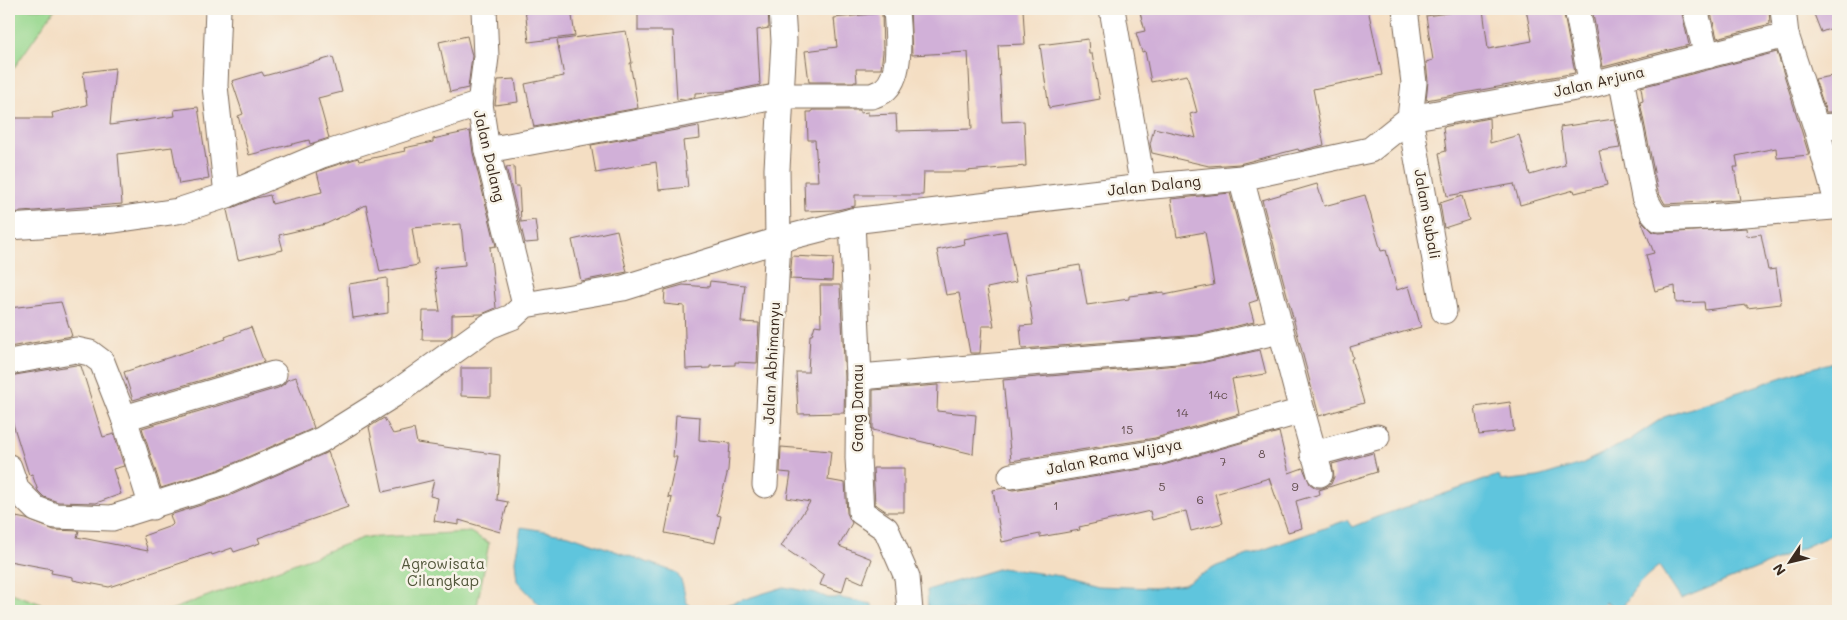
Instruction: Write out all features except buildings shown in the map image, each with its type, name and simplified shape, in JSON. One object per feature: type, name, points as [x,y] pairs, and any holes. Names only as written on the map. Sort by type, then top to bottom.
[{"type":"street","points":[[218,9],[215,86],[227,195]]},
{"type":"street","points":[[480,104],[486,57],[484,9]]},
{"type":"street","points":[[778,240],[777,169],[784,41],[782,9]]},
{"type":"street","points":[[487,150],[781,96],[872,96],[884,91],[892,80],[898,62],[896,9]]},
{"type":"street","points":[[1112,9],[1143,187]]},
{"type":"street","points":[[1405,9],[1414,82],[1410,118]]},
{"type":"street","points":[[1577,9],[1592,86]]},
{"type":"street","points":[[1695,9],[1707,56]]},
{"type":"street","points":[[1621,78],[1644,197],[1659,219],[1833,207],[1837,202],[1827,127],[1786,36],[1783,9]]},
{"type":"street","name":"Jalan Arjuna","points":[[1410,118],[1592,86],[1786,36]]},
{"type":"street","name":"Jalan Dalang","points":[[9,227],[115,220],[178,211],[227,195],[322,155],[480,104],[487,150],[525,305],[623,288],[778,240],[852,221],[1143,187],[1241,178],[1370,150],[1410,118]]},
{"type":"street","name":"Jalam Subali","points":[[1410,118],[1444,311]]},
{"type":"street","points":[[1241,178],[1316,464],[1377,437]]},
{"type":"street","name":"Gang Danau","points":[[852,221],[859,377],[858,458],[860,512],[886,528],[907,577],[910,611]]},
{"type":"street","name":"Jalan Abhimanyu","points":[[765,485],[778,240]]},
{"type":"street","points":[[9,467],[17,490],[36,509],[55,516],[112,518],[152,506],[223,483],[321,440],[393,395],[489,326],[512,316],[525,305]]},
{"type":"street","points":[[859,377],[1200,348],[1280,332]]},
{"type":"street","points":[[9,362],[76,350],[90,353],[102,362],[124,418],[152,506]]},
{"type":"street","points":[[124,418],[274,374]]},
{"type":"street","name":"Jalan Rama Wijaya","points":[[1011,476],[1158,452],[1302,411]]},
{"type":"green space","points":[[9,9],[55,9],[9,75]]},
{"type":"green space","name":"Agrowisata Cilangkap","points":[[470,532],[489,543],[476,611],[168,611],[362,538]]},
{"type":"green space","points":[[9,592],[60,611],[9,611]]},
{"type":"water","points":[[1838,361],[1838,532],[1770,563],[1681,599],[1659,566],[1638,585],[1622,609],[1605,602],[1602,611],[928,611],[927,590],[1001,568],[1061,576],[1097,586],[1155,588],[1184,584],[1217,566],[1347,520],[1352,527],[1499,475],[1501,481],[1538,477],[1581,464],[1628,441],[1664,417],[1804,370]]},
{"type":"water","points":[[521,527],[569,535],[675,572],[683,586],[688,605],[694,608],[716,608],[784,587],[816,593],[828,598],[840,598],[872,604],[873,611],[545,611],[517,581],[515,561]]}]
